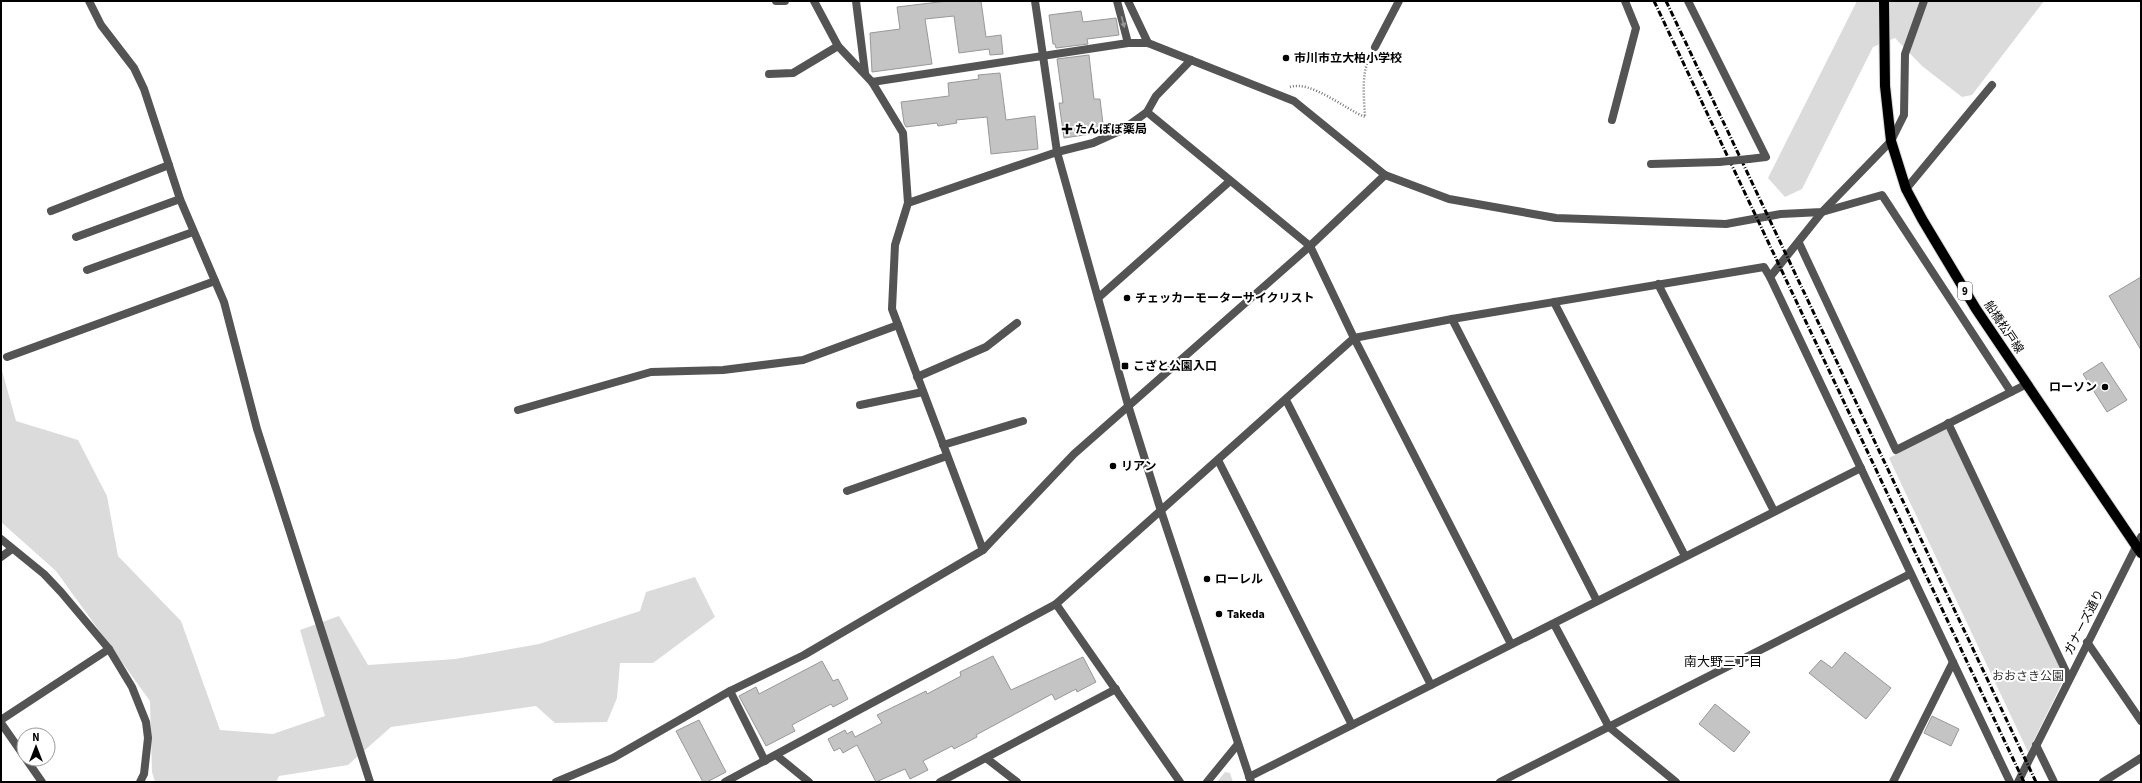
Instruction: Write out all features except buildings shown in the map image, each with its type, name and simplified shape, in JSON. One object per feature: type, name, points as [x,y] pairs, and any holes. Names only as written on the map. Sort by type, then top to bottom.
[{"type":"main road","name":"船橋松戸線","points":[[1884,1],[1885,86],[1891,141],[1906,189],[1922,219],[1976,309],[2139,550]]},
{"type":"street","points":[[89,1],[101,26],[134,68],[144,89],[180,198],[193,232],[224,302],[257,430],[370,782]]},
{"type":"street","points":[[776,1],[785,1]]},
{"type":"street","points":[[814,1],[838,46],[872,82],[903,133],[908,203],[895,245],[892,309],[983,550]]},
{"type":"street","points":[[856,1],[865,73]]},
{"type":"street","points":[[1035,1],[1057,152],[1128,405],[1161,511],[1250,780],[1352,725],[1861,468]]},
{"type":"street","points":[[1118,1],[1128,43]]},
{"type":"street","points":[[1128,1],[1148,43]]},
{"type":"street","points":[[1375,47],[1399,1]]},
{"type":"street","points":[[1612,120],[1636,28],[1625,1]]},
{"type":"street","points":[[1651,164],[1719,162],[1766,157],[1688,1]]},
{"type":"street","points":[[1770,277],[1799,243],[1822,212],[1891,141],[1904,115],[1905,54],[1924,1]]},
{"type":"street","points":[[872,82],[1043,55],[1128,43],[1148,43],[1294,101],[1385,175],[1449,199],[1556,218],[1726,224],[1781,214],[1822,212],[1882,195],[2011,392]]},
{"type":"street","points":[[769,74],[793,73],[838,46]]},
{"type":"street","points":[[908,203],[1057,152],[1093,143],[1122,130],[1147,112],[1156,96],[1191,60]]},
{"type":"street","points":[[1906,189],[1992,85]]},
{"type":"street","points":[[1147,112],[1310,246],[1354,338],[1511,644]]},
{"type":"street","points":[[52,211],[169,165]]},
{"type":"street","points":[[556,782],[613,758],[730,691],[804,655],[983,550],[1074,454],[1310,246],[1385,175]]},
{"type":"street","points":[[1098,298],[1230,181]]},
{"type":"street","points":[[76,237],[180,198]]},
{"type":"street","points":[[86,270],[193,232]]},
{"type":"street","points":[[1799,243],[1896,450],[2027,384]]},
{"type":"street","points":[[725,782],[1056,604],[1354,338],[1554,302],[1764,267],[2010,782]]},
{"type":"street","points":[[7,357],[215,281]]},
{"type":"street","points":[[1658,284],[1774,511]]},
{"type":"street","points":[[1554,302],[1685,556]]},
{"type":"street","points":[[1452,320],[1597,601]]},
{"type":"street","points":[[917,377],[986,348],[1016,323]]},
{"type":"street","points":[[518,410],[651,372],[723,370],[803,360],[898,325]]},
{"type":"street","points":[[860,405],[923,392]]},
{"type":"street","points":[[1286,400],[1431,685]]},
{"type":"street","points":[[943,445],[1023,421]]},
{"type":"street","points":[[1948,423],[2069,678]]},
{"type":"street","points":[[847,491],[947,456]]},
{"type":"street","points":[[1218,460],[1352,725]]},
{"type":"street","name":"ガナーズ通り","points":[[2018,782],[2087,642],[2139,550],[2141,537]]},
{"type":"street","points":[[1,539],[44,574],[109,650],[132,687],[146,722],[148,738],[144,774],[140,782]]},
{"type":"street","points":[[1,557],[12,549]]},
{"type":"street","points":[[1500,782],[1910,574]]},
{"type":"street","points":[[1056,604],[1180,782]]},
{"type":"street","points":[[1554,624],[1608,727],[1676,782]]},
{"type":"street","points":[[2087,642],[2141,721]]},
{"type":"street","points":[[16,744],[1,722],[109,650]]},
{"type":"street","points":[[1893,782],[1953,662]]},
{"type":"street","points":[[940,782],[1116,689]]},
{"type":"street","points":[[730,691],[765,761]]},
{"type":"street","points":[[1207,782],[1238,744]]},
{"type":"street","points":[[2036,744],[2054,782]]},
{"type":"street","points":[[776,755],[809,782]]},
{"type":"street","points":[[986,758],[1017,782]]},
{"type":"street","points":[[2103,782],[2141,758]]},
{"type":"street","points":[[32,767],[42,782]]},
{"type":"path","points":[[1273,92],[1295,86],[1305,87],[1317,91],[1365,117],[1364,91],[1366,63],[1375,47]]},
{"type":"green space","points":[[1857,1],[2044,1],[1972,95],[1962,97],[1922,66],[1895,38],[1873,47],[1802,189],[1785,197],[1768,178]]},
{"type":"green space","points":[[1,367],[16,421],[78,440],[107,496],[118,556],[181,621],[220,730],[273,734],[325,716],[300,630],[339,616],[368,665],[455,659],[539,644],[640,611],[646,592],[695,577],[715,617],[653,663],[620,663],[617,698],[607,722],[555,723],[536,706],[391,727],[348,765],[279,776],[276,782],[155,782],[152,772],[150,701],[56,571],[1,522]]},
{"type":"green space","name":"おおさき公園","points":[[1947,427],[2065,677],[2028,752],[1889,458]]},
{"type":"green space","points":[[1225,772],[1230,773],[1233,782],[1217,782]]},
{"type":"railway","points":[[1654,1],[2024,782]]},
{"type":"railway","points":[[1666,1],[2036,782]]},
{"type":"place","name":"市川市立大柏小学校","points":[[1286,58]]},
{"type":"place","name":"たんぽぽ薬局","points":[[1067,129]]},
{"type":"place","name":"チェッカーモーターサイクリスト","points":[[1127,298]]},
{"type":"place","name":"こざと公園入口","points":[[1125,366]]},
{"type":"place","name":"ローソン","points":[[2105,387]]},
{"type":"place","name":"リアン","points":[[1113,466]]},
{"type":"place","name":"ローレル","points":[[1207,579]]},
{"type":"place","name":"Takeda","points":[[1219,614]]},
{"type":"district","name":"南大野三丁目","points":[[1723,661]]}]
